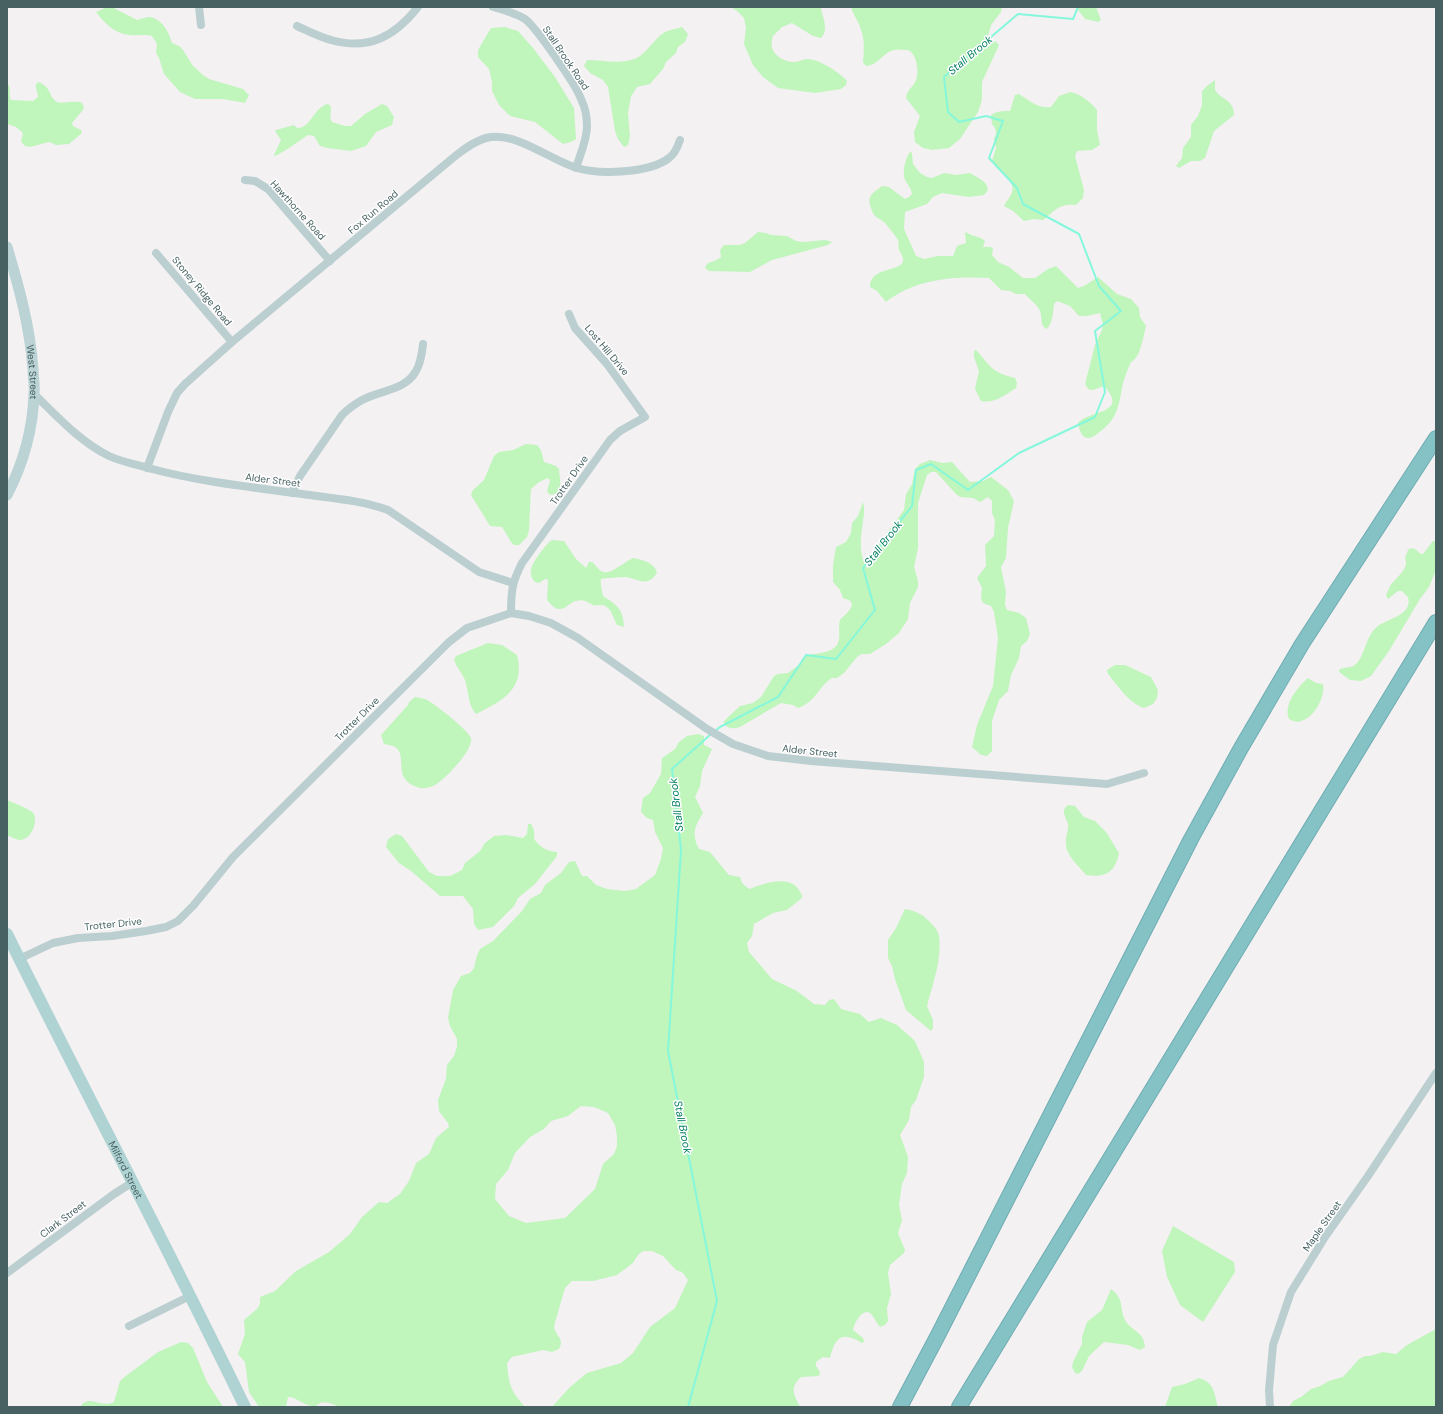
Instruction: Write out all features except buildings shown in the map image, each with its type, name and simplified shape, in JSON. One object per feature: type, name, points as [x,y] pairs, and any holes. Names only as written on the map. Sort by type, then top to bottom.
[{"type":"highway","points":[[900,1407],[938,1338],[1220,785],[1321,614],[1436,438]]},
{"type":"highway","points":[[959,1407],[1436,622]]},
{"type":"main road","name":"Milford Street","points":[[7,934],[245,1407]]},
{"type":"street","points":[[199,7],[201,25]]},
{"type":"street","points":[[297,26],[330,40],[350,44],[359,43],[379,39],[389,35],[407,21],[418,7]]},
{"type":"street","name":"Stall Brook Road","points":[[493,7],[517,15],[531,24],[571,81],[581,98],[587,127],[576,168]]},
{"type":"street","name":"Fox Run Road","points":[[147,468],[168,412],[178,393],[191,378],[232,342],[454,158],[472,145],[491,137],[512,140],[576,168],[607,171],[632,170],[651,166],[671,157],[680,140]]},
{"type":"street","name":"Hawthorne Road","points":[[246,180],[255,181],[268,189],[330,261]]},
{"type":"street","name":"West Street","points":[[7,247],[26,313],[32,356],[34,394],[30,433],[17,476],[7,495]]},
{"type":"street","name":"Stoney Ridge Road","points":[[156,253],[232,342]]},
{"type":"street","name":"Lost Hill Drive","points":[[569,314],[575,328],[607,364],[646,417]]},
{"type":"street","points":[[292,493],[300,476],[342,415],[363,399],[394,389],[411,378],[416,371],[423,344]]},
{"type":"street","name":"Alder Street","points":[[34,394],[89,444],[108,456],[183,477],[378,506],[388,510],[479,572],[513,582]]},
{"type":"street","name":"Trotter Drive","points":[[19,959],[53,943],[78,938],[146,931],[166,927],[178,921],[193,906],[233,857],[449,642],[467,628],[511,613],[513,582],[522,563],[610,440],[620,431],[646,417]]},
{"type":"street","name":"Alder Street","points":[[511,613],[529,616],[551,623],[578,638],[707,729],[733,744],[768,756],[811,762],[1106,784],[1144,773]]},
{"type":"street","name":"Maple Street","points":[[1270,1407],[1269,1390],[1273,1345],[1291,1292],[1325,1237],[1368,1176],[1436,1073]]},
{"type":"street","name":"Clark Street","points":[[7,1273],[108,1198],[133,1182]]},
{"type":"street","points":[[129,1326],[190,1296]]},
{"type":"green space","points":[[107,7],[112,7],[137,20],[150,17],[158,20],[167,30],[172,43],[179,46],[183,50],[193,66],[209,79],[243,89],[249,95],[245,103],[223,99],[195,99],[180,92],[164,74],[156,53],[157,44],[152,36],[119,33],[106,24],[96,12]]},
{"type":"green space","points":[[731,7],[822,7],[821,9],[825,31],[821,38],[813,36],[792,23],[782,27],[773,36],[772,48],[778,57],[788,62],[811,59],[822,63],[844,78],[847,81],[846,85],[841,89],[815,93],[778,88],[763,77],[753,65],[744,44],[746,28],[744,18]]},
{"type":"green space","points":[[851,7],[1002,7],[1001,12],[991,25],[988,36],[991,41],[995,41],[999,45],[982,82],[982,100],[978,112],[960,139],[949,148],[932,150],[923,148],[915,142],[914,132],[920,116],[906,98],[917,77],[917,65],[914,55],[908,50],[897,49],[887,53],[876,63],[866,66],[863,62],[864,44],[862,31]]},
{"type":"green space","points":[[1079,7],[1096,7],[1101,20],[1098,22],[1085,19],[1078,10]]},
{"type":"green space","points":[[505,27],[518,31],[555,77],[574,108],[576,139],[563,144],[535,122],[510,116],[499,105],[492,91],[492,82],[489,69],[478,57],[478,50],[491,28]]},
{"type":"green space","points":[[682,27],[688,34],[685,42],[678,47],[676,53],[666,62],[663,69],[650,84],[637,87],[631,96],[628,113],[630,136],[628,145],[624,147],[618,139],[615,131],[608,87],[603,80],[590,73],[584,66],[587,60],[618,62],[637,58],[662,34]]},
{"type":"green space","points":[[1215,80],[1215,90],[1220,96],[1230,103],[1234,115],[1214,131],[1205,158],[1200,161],[1191,161],[1179,168],[1176,166],[1182,158],[1183,148],[1191,137],[1191,125],[1198,116],[1202,105],[1202,91]]},
{"type":"green space","points":[[39,82],[48,89],[54,100],[57,102],[79,102],[82,103],[84,107],[72,123],[73,126],[81,130],[82,133],[69,144],[56,145],[49,142],[30,147],[25,146],[21,142],[23,133],[16,127],[7,124],[7,83],[11,100],[33,101],[38,97],[36,84]]},
{"type":"green space","points":[[1070,92],[1085,99],[1097,110],[1097,130],[1100,145],[1092,150],[1077,151],[1075,156],[1084,190],[1083,198],[1076,205],[1066,205],[1058,208],[1043,220],[1034,219],[1024,221],[1013,211],[1004,206],[1011,194],[1012,187],[1009,179],[994,165],[992,161],[996,148],[994,139],[996,134],[995,128],[992,124],[991,115],[1010,111],[1015,95],[1019,94],[1034,104],[1042,107],[1051,107],[1059,96]]},
{"type":"green space","points":[[327,104],[331,107],[330,118],[332,122],[345,126],[351,126],[365,114],[382,104],[387,106],[394,117],[392,125],[376,132],[366,146],[351,151],[320,146],[314,136],[308,135],[286,150],[275,156],[274,155],[281,140],[275,131],[276,130],[294,125],[297,128],[306,125],[322,106]]},
{"type":"green space","points":[[911,151],[913,164],[920,173],[927,177],[932,178],[944,173],[956,175],[970,173],[984,182],[988,190],[984,195],[969,197],[942,193],[933,197],[927,204],[905,212],[904,229],[916,256],[924,259],[938,256],[953,256],[957,246],[966,243],[966,232],[983,239],[985,241],[983,247],[991,247],[993,249],[992,255],[998,262],[1009,267],[1023,278],[1035,278],[1048,269],[1056,266],[1078,288],[1098,277],[1117,294],[1131,299],[1139,308],[1140,317],[1146,326],[1141,346],[1137,356],[1131,362],[1127,372],[1123,383],[1119,405],[1114,417],[1105,428],[1096,435],[1090,438],[1083,436],[1078,423],[1083,419],[1110,407],[1112,402],[1111,395],[1104,386],[1093,390],[1088,389],[1085,384],[1095,345],[1102,330],[1103,325],[1100,313],[1079,316],[1070,306],[1057,301],[1054,304],[1052,320],[1047,329],[1042,324],[1039,309],[1025,294],[1016,294],[1010,291],[1001,290],[989,278],[949,279],[922,284],[897,294],[886,302],[877,291],[870,287],[871,280],[875,275],[899,266],[902,263],[903,258],[899,250],[897,238],[885,223],[873,213],[869,200],[871,195],[882,186],[889,187],[905,199],[912,194],[904,173],[906,159]]},
{"type":"green space","points":[[758,232],[787,236],[796,241],[803,242],[825,240],[832,242],[828,245],[772,260],[750,272],[709,271],[705,268],[707,264],[721,257],[720,250],[724,245],[740,245],[745,243]]},
{"type":"green space","points":[[976,350],[996,371],[1015,378],[1017,383],[1016,388],[995,400],[986,402],[981,401],[975,389],[979,371],[974,357],[974,351]]},
{"type":"green space","points":[[526,444],[537,445],[541,450],[544,462],[556,466],[559,469],[561,489],[557,493],[552,495],[549,494],[547,491],[550,481],[548,478],[539,482],[531,489],[529,530],[527,537],[519,545],[514,545],[502,527],[490,526],[471,495],[473,490],[484,480],[494,456],[499,452],[513,450]]},
{"type":"green space","points":[[930,460],[943,463],[952,462],[970,482],[983,481],[991,477],[1008,490],[1014,501],[1008,528],[1006,558],[1001,567],[1006,592],[1005,605],[1007,610],[1019,613],[1026,618],[1030,634],[1027,641],[1021,646],[1019,658],[1011,675],[1008,691],[999,700],[992,721],[992,751],[987,756],[981,755],[972,747],[977,725],[993,686],[998,638],[994,612],[991,606],[983,603],[981,598],[982,588],[977,578],[986,566],[985,545],[994,536],[995,520],[992,513],[992,501],[988,497],[980,502],[973,498],[960,497],[936,472],[931,472],[927,475],[918,503],[918,548],[914,567],[918,587],[910,603],[908,619],[899,633],[886,644],[870,654],[861,654],[857,657],[844,673],[837,678],[832,678],[828,681],[804,706],[798,708],[793,705],[781,703],[740,727],[727,727],[724,724],[724,721],[740,706],[753,703],[761,697],[774,676],[788,673],[799,665],[806,655],[826,652],[835,648],[839,639],[840,620],[849,611],[852,605],[849,600],[843,598],[840,590],[833,582],[833,565],[836,547],[846,542],[851,533],[852,523],[858,516],[863,502],[864,511],[861,551],[867,568],[869,567],[878,545],[904,510],[906,494],[912,484],[915,469],[920,464]]},
{"type":"green space","points":[[552,540],[564,541],[576,559],[586,568],[589,562],[592,562],[604,572],[607,572],[633,558],[651,564],[656,569],[657,573],[653,578],[646,581],[639,581],[626,577],[601,579],[603,596],[618,607],[622,615],[624,627],[617,625],[606,606],[594,605],[579,600],[561,609],[557,609],[547,600],[548,580],[545,579],[539,583],[535,582],[531,572],[537,558]]},
{"type":"green space","points":[[1433,541],[1436,541],[1436,570],[1429,587],[1420,599],[1389,651],[1371,676],[1361,681],[1350,680],[1339,672],[1339,670],[1356,664],[1374,630],[1383,623],[1404,612],[1407,608],[1409,603],[1408,597],[1402,591],[1398,591],[1388,599],[1386,595],[1390,586],[1402,573],[1406,566],[1405,558],[1408,550],[1411,548],[1415,549],[1423,554]]},
{"type":"green space","points":[[488,643],[502,645],[517,655],[519,667],[518,677],[515,685],[503,699],[476,714],[471,707],[465,680],[454,660],[456,656]]},
{"type":"green space","points":[[1115,665],[1125,665],[1151,677],[1158,690],[1157,698],[1153,704],[1144,708],[1133,702],[1124,694],[1108,674],[1107,670]]},
{"type":"green space","points":[[1308,678],[1316,683],[1323,684],[1323,694],[1318,706],[1310,716],[1300,722],[1296,722],[1289,719],[1288,708],[1292,696]]},
{"type":"green space","points":[[415,697],[426,699],[437,706],[469,734],[471,738],[471,743],[468,750],[458,764],[435,785],[423,788],[411,784],[405,779],[399,751],[394,746],[384,744],[381,735]]},
{"type":"green space","points":[[698,734],[704,736],[704,745],[712,749],[702,771],[700,786],[695,797],[703,813],[695,830],[695,839],[699,849],[710,852],[729,875],[740,877],[742,883],[749,889],[768,883],[782,881],[795,885],[802,895],[802,898],[787,910],[773,913],[754,924],[752,936],[747,943],[749,952],[772,979],[797,991],[814,1004],[825,1005],[829,1000],[834,999],[841,1009],[860,1014],[869,1022],[881,1018],[897,1025],[915,1041],[924,1062],[924,1077],[916,1100],[911,1107],[909,1120],[900,1135],[908,1157],[907,1173],[902,1184],[899,1205],[902,1220],[898,1233],[905,1250],[904,1253],[890,1265],[888,1273],[891,1294],[887,1308],[888,1321],[885,1325],[880,1327],[870,1313],[867,1312],[861,1315],[853,1330],[863,1338],[864,1342],[862,1343],[850,1337],[837,1340],[830,1358],[823,1357],[816,1362],[816,1366],[820,1372],[819,1376],[801,1377],[797,1381],[794,1392],[800,1407],[552,1407],[569,1388],[587,1373],[621,1363],[633,1353],[650,1327],[675,1308],[688,1280],[682,1272],[676,1270],[663,1256],[652,1251],[643,1251],[638,1255],[633,1263],[617,1275],[593,1281],[572,1281],[565,1288],[554,1326],[561,1342],[559,1349],[552,1352],[543,1350],[512,1357],[507,1363],[511,1387],[525,1407],[339,1407],[325,1402],[313,1406],[288,1397],[286,1407],[259,1407],[249,1392],[245,1362],[238,1354],[245,1334],[244,1320],[257,1309],[260,1304],[260,1297],[275,1291],[296,1271],[329,1252],[350,1234],[362,1217],[379,1202],[387,1203],[400,1194],[409,1181],[416,1163],[429,1154],[436,1138],[449,1127],[448,1123],[439,1111],[438,1100],[446,1079],[447,1065],[454,1056],[457,1047],[457,1039],[450,1026],[448,1018],[453,990],[461,976],[470,973],[474,968],[480,949],[493,941],[522,911],[530,899],[541,893],[545,885],[561,873],[569,862],[575,861],[582,876],[587,876],[596,885],[607,889],[624,891],[636,889],[655,875],[661,859],[663,848],[655,832],[653,820],[647,818],[641,812],[643,798],[650,793],[661,774],[662,758],[675,749],[679,742],[687,736]],"holes":[[[581,1106],[594,1107],[608,1113],[615,1125],[617,1136],[617,1146],[614,1154],[603,1164],[595,1189],[565,1218],[526,1223],[509,1216],[495,1199],[496,1184],[508,1170],[515,1153],[530,1137],[544,1129],[551,1121],[568,1116]]]},
{"type":"green space","points":[[7,800],[26,808],[34,814],[34,827],[30,835],[23,840],[18,840],[7,835]]},
{"type":"green space","points":[[1068,805],[1075,806],[1084,817],[1095,821],[1106,832],[1119,853],[1115,865],[1108,873],[1099,876],[1086,875],[1069,855],[1066,845],[1068,824],[1064,812]]},
{"type":"green space","points":[[528,824],[531,824],[533,828],[534,839],[536,842],[546,850],[557,852],[557,856],[535,884],[518,898],[514,906],[493,927],[478,930],[474,924],[473,909],[463,896],[440,896],[411,871],[399,863],[386,847],[388,839],[396,834],[402,836],[429,872],[437,876],[450,876],[462,870],[465,863],[480,851],[485,843],[494,836],[506,835],[523,838],[527,834]]},
{"type":"green space","points":[[905,909],[922,915],[935,927],[939,936],[940,945],[938,963],[927,1006],[933,1020],[933,1028],[931,1031],[906,1010],[888,958],[888,940],[896,928]]},
{"type":"green space","points":[[1173,1226],[1234,1262],[1235,1272],[1203,1322],[1180,1305],[1167,1277],[1162,1251]]},
{"type":"green space","points":[[1111,1289],[1120,1300],[1125,1320],[1140,1334],[1145,1347],[1140,1350],[1128,1345],[1104,1342],[1089,1356],[1082,1371],[1078,1374],[1075,1373],[1072,1367],[1073,1362],[1082,1344],[1082,1337],[1087,1322],[1102,1310]]},
{"type":"green space","points":[[1436,1329],[1436,1407],[1289,1407],[1293,1401],[1311,1389],[1343,1377],[1359,1359],[1383,1352],[1396,1354],[1407,1345]]},
{"type":"green space","points":[[181,1342],[188,1343],[193,1348],[207,1382],[223,1407],[80,1407],[87,1401],[104,1404],[114,1402],[120,1381],[158,1352]]},
{"type":"green space","points":[[1199,1378],[1208,1383],[1213,1389],[1218,1407],[1165,1407],[1172,1387],[1185,1384]]},
{"type":"waterway","name":"Stall Brook","points":[[715,731],[778,697],[806,655],[836,659],[875,610],[863,568],[912,506],[916,470],[931,464],[968,490],[1019,453],[1095,417],[1105,392],[1095,331],[1121,311],[1099,286],[1079,234],[1023,204],[1017,188],[989,158],[1003,121],[986,116],[959,122],[948,112],[944,77],[1018,14],[1073,19],[1078,7]]},
{"type":"waterway","name":"Stall Brook","points":[[688,1407],[717,1301],[668,1051],[681,850],[672,769],[711,734]]}]
